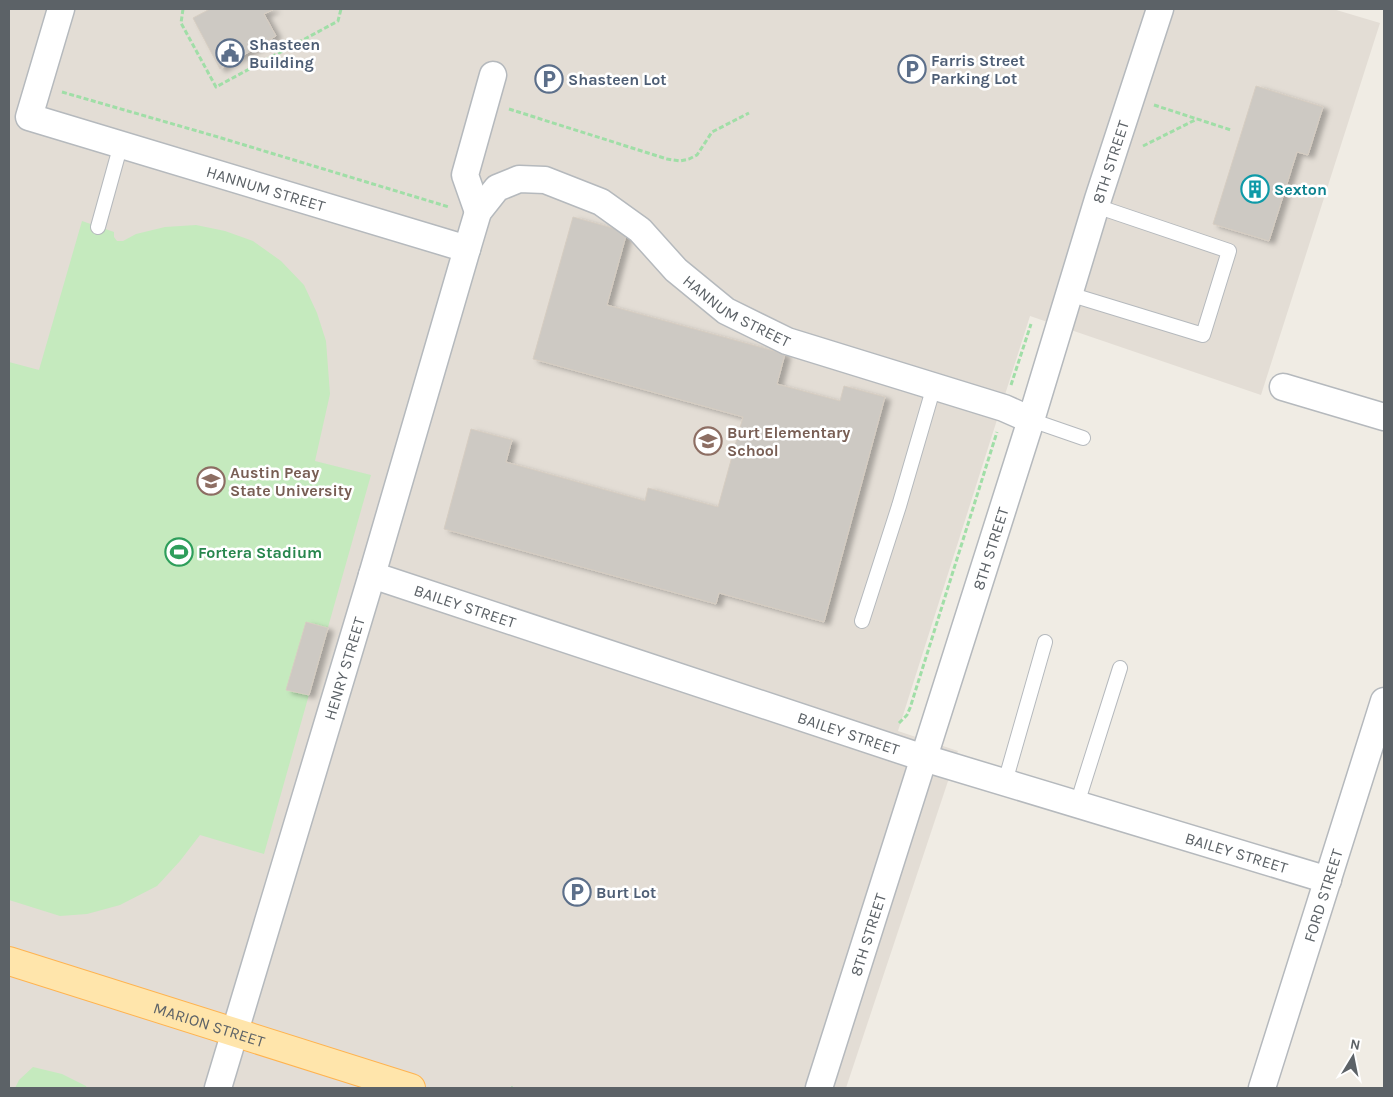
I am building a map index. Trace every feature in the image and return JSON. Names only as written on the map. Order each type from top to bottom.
[{"type":"main road","name":"MARION STREET","points":[[9,961],[410,1088]]},
{"type":"street","name":"HANNUM STREET","points":[[61,9],[29,117],[467,249],[467,210],[497,188],[519,179],[545,180],[601,202],[640,230],[676,270],[726,312],[787,341],[1004,408],[1030,420]]},
{"type":"street","name":"8TH STREET","points":[[819,1088],[1096,206],[1160,9]]},
{"type":"street","points":[[467,210],[465,175],[494,76]]},
{"type":"street","name":"HENRY STREET","points":[[218,1088],[372,575],[467,249]]},
{"type":"street","points":[[1284,387],[1384,417]]},
{"type":"street","name":"BAILEY STREET","points":[[372,575],[924,758],[1328,880]]},
{"type":"street","name":"FORD STREET","points":[[1262,1088],[1384,701]]},
{"type":"lane","points":[[98,227],[121,144]]},
{"type":"lane","points":[[1069,294],[1203,335],[1229,251],[1096,206]]},
{"type":"lane","points":[[862,621],[899,506],[934,386]]},
{"type":"lane","points":[[1030,420],[1083,438]]},
{"type":"lane","points":[[1004,782],[1045,642]]},
{"type":"lane","points":[[1077,804],[1120,668]]},
{"type":"path","points":[[183,9],[181,23],[216,87],[338,21],[341,9]]},
{"type":"path","points":[[59,91],[467,210]]},
{"type":"path","points":[[1154,105],[1232,130]]},
{"type":"path","points":[[509,109],[667,159],[680,161],[697,155],[712,132],[749,113]]},
{"type":"path","points":[[1140,148],[1197,119]]},
{"type":"path","points":[[890,724],[899,723],[907,715],[910,708],[1031,322]]},
{"type":"shaded area","name":"Austin Peay State University","points":[[9,9],[1333,9],[1380,23],[1261,395],[1030,316],[898,731],[958,751],[846,1088],[9,1088]]},
{"type":"green space","name":"Fortera Stadium","points":[[82,221],[114,232],[114,237],[117,241],[123,241],[136,234],[165,227],[196,225],[225,231],[253,241],[281,261],[304,285],[317,313],[326,341],[330,394],[315,461],[371,475],[264,854],[200,835],[157,886],[120,905],[87,914],[60,916],[9,900],[9,362],[39,370]]},
{"type":"green space","points":[[33,1067],[62,1074],[87,1088],[15,1088],[19,1080]]},
{"type":"building","name":"Shasteen Building","points":[[210,9],[274,9],[264,14],[276,36],[220,69],[193,18]]},
{"type":"building","name":"Sexton","points":[[1256,86],[1323,107],[1308,155],[1297,152],[1269,241],[1213,224]]},
{"type":"building","points":[[573,217],[627,232],[607,305],[785,354],[777,384],[840,401],[844,386],[885,397],[824,622],[719,593],[716,604],[444,529],[471,429],[512,440],[506,462],[645,501],[648,488],[718,507],[743,417],[533,359]]},
{"type":"building","points":[[306,622],[328,628],[309,695],[286,690]]},
{"type":"place","name":"Shasteen Building","points":[[230,53]]},
{"type":"place","name":"Farris Street Parking Lot","points":[[912,69]]},
{"type":"place","name":"Shasteen Lot","points":[[549,79]]},
{"type":"place","name":"Sexton","points":[[1255,189]]},
{"type":"place","name":"Burt Elementary School","points":[[708,441]]},
{"type":"place","name":"Austin Peay State University","points":[[211,481]]},
{"type":"place","name":"Fortera Stadium","points":[[179,552]]},
{"type":"place","name":"Burt Lot","points":[[577,892]]}]
